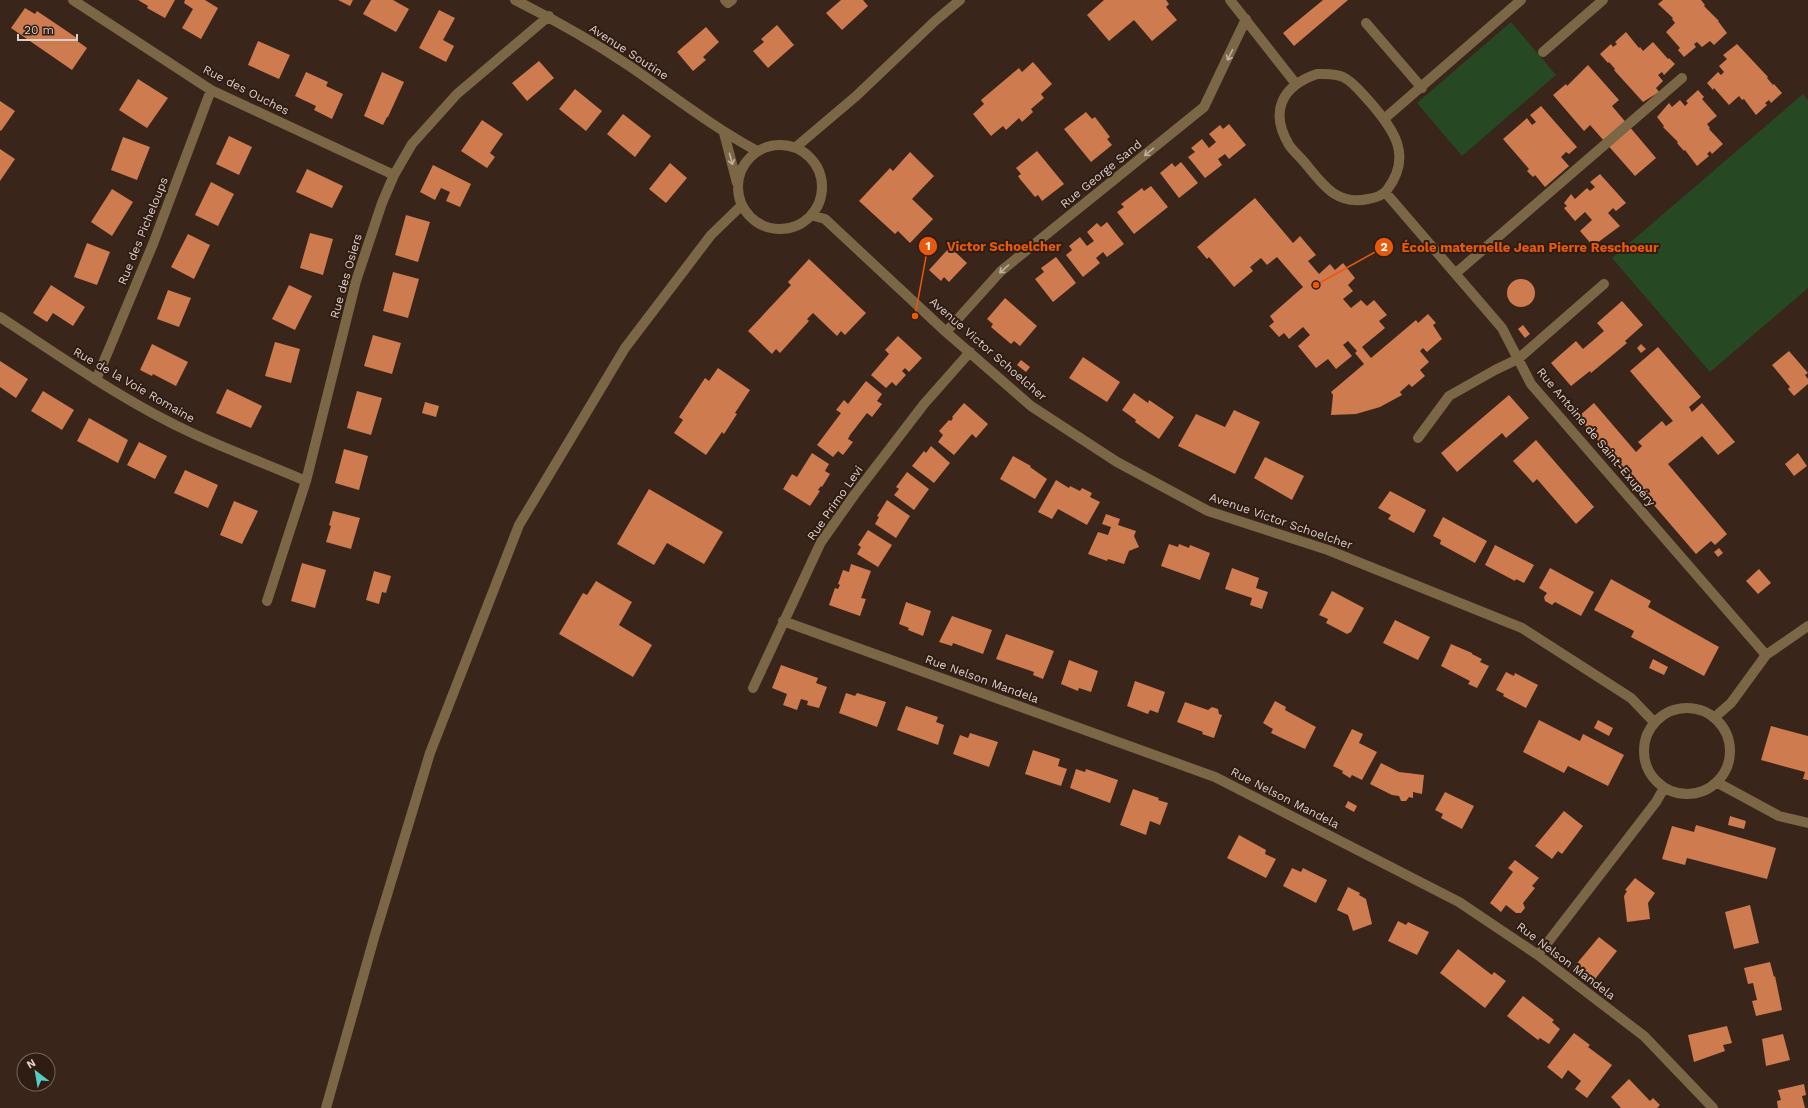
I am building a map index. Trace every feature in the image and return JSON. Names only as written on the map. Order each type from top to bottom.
[{"type":"street","name":"Rue des Ouches","points":[[73,0],[211,90],[394,175]]},
{"type":"street","name":"Avenue Soutine","points":[[515,0],[549,16],[630,67],[724,133],[757,151]]},
{"type":"street","points":[[725,0],[728,3],[732,0]]},
{"type":"street","points":[[796,147],[855,97],[935,21],[960,0]]},
{"type":"street","points":[[1230,0],[1296,84]]},
{"type":"street","points":[[1384,119],[1422,88],[1521,0]]},
{"type":"street","points":[[1543,52],[1603,0]]},
{"type":"street","name":"Rue des Osiers","points":[[267,601],[306,480],[356,281],[382,203],[394,175],[412,144],[457,94],[549,16]]},
{"type":"street","name":"Rue George Sand","points":[[946,332],[1002,271],[1204,107],[1246,19]]},
{"type":"street","points":[[1366,23],[1422,88]]},
{"type":"street","points":[[1317,74],[1329,74],[1344,78],[1357,88],[1384,119],[1397,140],[1399,152],[1395,178],[1385,192],[1375,198],[1361,201],[1347,200],[1335,195],[1327,189],[1290,146],[1283,129],[1280,112],[1282,101],[1287,92],[1296,84],[1317,74]]},
{"type":"street","points":[[1456,274],[1682,78]]},
{"type":"street","name":"Rue des Picheloups","points":[[96,380],[153,244],[211,90]]},
{"type":"street","points":[[724,133],[742,205],[750,216],[761,224],[774,228],[788,229],[800,224],[811,215],[819,204],[822,191],[822,177],[808,154],[796,147],[783,144],[769,146],[757,151],[744,166],[740,175],[738,186]]},
{"type":"street","name":"Rue Antoine de Saint-Exupéry","points":[[1385,192],[1502,328],[1531,384],[1766,655]]},
{"type":"street","points":[[326,1108],[374,938],[430,753],[519,525],[625,348],[711,235],[742,205]]},
{"type":"street","name":"Avenue Victor Schoelcher","points":[[811,215],[825,218],[946,332],[1031,406],[1117,462],[1208,511],[1328,550],[1522,628],[1631,698],[1654,722]]},
{"type":"street","points":[[1418,438],[1449,396],[1518,359],[1604,284]]},
{"type":"street","name":"Rue de la Voie Romaine","points":[[0,317],[96,380],[155,414],[194,434],[306,480]]},
{"type":"street","name":"Rue Primo Levi","points":[[753,688],[821,542],[855,494],[924,404],[970,352]]},
{"type":"street","name":"Rue Nelson Mandela","points":[[783,621],[1215,777],[1459,902],[1538,955],[1644,1036],[1713,1108]]},
{"type":"street","points":[[1715,718],[1731,703],[1766,655],[1808,626]]},
{"type":"street","points":[[1684,708],[1703,711],[1715,718],[1724,729],[1730,742],[1730,757],[1726,771],[1718,782],[1706,791],[1692,795],[1677,794],[1664,788],[1652,778],[1646,765],[1643,750],[1646,735],[1654,722],[1664,714],[1684,708]]},
{"type":"street","points":[[1718,782],[1779,816],[1808,823]]},
{"type":"street","points":[[1538,955],[1656,802],[1664,788]]},
{"type":"green space","points":[[1511,22],[1556,75],[1462,156],[1417,103]]},
{"type":"green space","points":[[1803,94],[1808,100],[1808,288],[1710,372],[1612,258]]},
{"type":"building","points":[[138,0],[175,0],[165,18],[147,8],[148,6]]},
{"type":"building","points":[[185,0],[205,0],[218,8],[201,39],[182,28],[193,9],[184,3]]},
{"type":"building","points":[[338,0],[353,0],[350,6]]},
{"type":"building","points":[[371,0],[393,0],[409,9],[396,32],[363,14]]},
{"type":"building","points":[[841,0],[863,0],[868,6],[842,30],[826,13]]},
{"type":"building","points":[[1104,0],[1166,0],[1169,4],[1166,7],[1177,20],[1152,41],[1134,20],[1109,41],[1087,15]]},
{"type":"building","points":[[1323,0],[1348,0],[1294,46],[1283,33]]},
{"type":"building","points":[[1663,0],[1701,0],[1705,5],[1704,6],[1719,21],[1727,33],[1714,45],[1710,41],[1702,47],[1697,42],[1694,44],[1696,47],[1684,57],[1678,50],[1680,48],[1666,32],[1675,23],[1672,19],[1673,18],[1658,4]]},
{"type":"building","points":[[25,8],[35,14],[37,11],[77,38],[76,40],[87,48],[72,70],[11,28]]},
{"type":"building","points":[[439,10],[455,18],[443,40],[454,46],[446,62],[419,48]]},
{"type":"building","points":[[777,25],[794,45],[768,68],[753,51],[764,42],[761,39]]},
{"type":"building","points":[[706,27],[719,42],[703,57],[706,60],[693,71],[677,52]]},
{"type":"building","points":[[1626,32],[1643,51],[1653,42],[1668,59],[1669,58],[1675,64],[1664,75],[1662,72],[1658,75],[1663,81],[1656,88],[1659,92],[1643,102],[1614,70],[1615,69],[1609,62],[1608,63],[1600,54],[1611,44],[1613,47],[1617,44],[1615,42]]},
{"type":"building","points":[[258,41],[290,55],[279,79],[248,65]]},
{"type":"building","points":[[1737,44],[1768,77],[1767,78],[1773,85],[1774,84],[1782,93],[1771,103],[1769,100],[1765,103],[1767,105],[1756,115],[1744,99],[1742,100],[1739,96],[1729,105],[1714,88],[1713,90],[1707,83],[1718,72],[1721,75],[1724,72],[1719,66],[1727,59],[1723,55]]},
{"type":"building","points":[[539,61],[554,78],[527,101],[512,83]]},
{"type":"building","points":[[1033,62],[1052,84],[1041,94],[1044,98],[1031,109],[1033,112],[1022,122],[1019,118],[1006,130],[1003,126],[991,136],[973,114],[984,104],[981,100],[1019,68],[1022,72]]},
{"type":"building","points":[[1588,65],[1619,100],[1612,106],[1656,158],[1635,176],[1590,125],[1584,131],[1553,95],[1566,84],[1567,86]]},
{"type":"building","points":[[306,72],[328,82],[326,86],[343,94],[332,119],[314,110],[316,106],[295,96]]},
{"type":"building","points":[[382,72],[404,82],[383,125],[364,116]]},
{"type":"building","points":[[138,79],[168,98],[147,128],[119,110]]},
{"type":"building","points":[[575,89],[602,111],[586,131],[559,109]]},
{"type":"building","points":[[1698,90],[1704,97],[1702,99],[1717,116],[1707,124],[1710,128],[1709,129],[1723,144],[1712,154],[1710,151],[1707,154],[1709,156],[1697,166],[1685,150],[1684,151],[1677,143],[1678,142],[1663,127],[1664,126],[1657,117],[1669,103],[1672,107],[1680,100],[1685,106],[1688,103],[1686,101]]},
{"type":"building","points":[[0,101],[15,111],[1,131],[0,130]]},
{"type":"building","points":[[1541,106],[1577,147],[1569,154],[1566,152],[1561,157],[1569,166],[1545,187],[1535,175],[1533,177],[1527,171],[1529,169],[1503,139],[1527,118],[1532,125],[1536,122],[1530,115]]},
{"type":"building","points":[[1086,112],[1092,119],[1095,117],[1110,137],[1107,139],[1112,145],[1091,162],[1064,129]]},
{"type":"building","points":[[623,114],[651,136],[635,157],[607,134]]},
{"type":"building","points":[[482,120],[503,134],[490,153],[495,157],[487,168],[461,151]]},
{"type":"building","points":[[1229,124],[1246,145],[1229,159],[1225,154],[1218,159],[1222,165],[1205,178],[1188,157],[1195,152],[1191,148],[1202,139],[1209,148],[1216,142],[1209,134],[1220,125],[1223,129]]},
{"type":"building","points":[[229,136],[252,147],[239,175],[216,164]]},
{"type":"building","points":[[123,137],[150,147],[137,180],[111,170]]},
{"type":"building","points":[[0,149],[15,159],[0,181]]},
{"type":"building","points":[[1037,151],[1064,184],[1042,201],[1038,195],[1035,197],[1020,179],[1018,176],[1021,174],[1016,168]]},
{"type":"building","points":[[910,152],[934,176],[912,199],[933,219],[910,243],[898,231],[895,234],[859,201],[890,168],[893,171]]},
{"type":"building","points":[[1181,162],[1198,183],[1179,198],[1160,173],[1172,163],[1175,167]]},
{"type":"building","points":[[670,163],[687,178],[666,203],[649,189]]},
{"type":"building","points":[[433,165],[471,184],[460,207],[446,201],[450,192],[441,188],[435,200],[420,192]]},
{"type":"building","points":[[307,169],[343,186],[332,208],[296,192]]},
{"type":"building","points":[[1600,174],[1626,203],[1616,211],[1613,208],[1608,213],[1620,226],[1593,246],[1580,231],[1592,220],[1585,212],[1575,221],[1564,208],[1567,206],[1564,203],[1571,194],[1575,199],[1587,188],[1590,191],[1595,187],[1590,182]]},
{"type":"building","points":[[211,182],[234,194],[218,226],[195,215]]},
{"type":"building","points":[[1151,186],[1168,207],[1134,234],[1117,212],[1124,207],[1121,204],[1142,188],[1144,191]]},
{"type":"building","points":[[112,189],[133,202],[112,236],[91,222]]},
{"type":"building","points":[[1255,198],[1293,243],[1300,236],[1316,255],[1308,261],[1319,274],[1330,264],[1335,270],[1343,263],[1355,278],[1348,285],[1353,291],[1343,299],[1351,308],[1361,300],[1367,306],[1374,300],[1387,315],[1379,321],[1385,328],[1362,347],[1371,358],[1416,320],[1418,323],[1428,314],[1436,323],[1433,325],[1442,339],[1427,352],[1423,348],[1420,351],[1429,362],[1420,370],[1425,376],[1412,387],[1409,384],[1400,392],[1402,395],[1380,407],[1356,414],[1331,415],[1333,395],[1331,392],[1364,364],[1355,353],[1357,351],[1348,341],[1343,345],[1352,356],[1336,369],[1328,359],[1316,368],[1298,346],[1310,335],[1303,327],[1289,339],[1284,333],[1279,337],[1269,326],[1274,322],[1270,316],[1303,287],[1277,257],[1267,265],[1261,258],[1250,267],[1253,271],[1234,287],[1209,257],[1207,259],[1197,247]]},
{"type":"building","points":[[406,215],[430,222],[418,262],[395,255]]},
{"type":"building","points":[[1107,222],[1124,244],[1107,257],[1103,252],[1096,258],[1100,263],[1083,277],[1066,255],[1072,250],[1069,246],[1080,237],[1087,246],[1094,241],[1087,232],[1097,223],[1101,227]]},
{"type":"building","points":[[310,233],[333,239],[323,275],[300,268]]},
{"type":"building","points":[[188,234],[210,245],[194,279],[171,267]]},
{"type":"building","points":[[87,243],[110,252],[97,285],[74,277]]},
{"type":"building","points":[[950,247],[967,263],[949,282],[944,277],[941,281],[929,270]]},
{"type":"building","points":[[1056,257],[1076,283],[1053,302],[1035,279],[1044,272],[1041,268]]},
{"type":"building","points":[[809,259],[866,313],[845,335],[841,331],[837,336],[813,313],[807,319],[809,321],[780,353],[776,349],[772,354],[748,331],[791,285],[788,282]]},
{"type":"building","points":[[393,272],[419,279],[408,318],[383,311]]},
{"type":"building","points":[[1521,279],[1531,283],[1535,293],[1531,303],[1521,307],[1511,303],[1507,293],[1511,283]]},
{"type":"building","points":[[51,285],[85,307],[73,326],[53,313],[47,322],[33,313]]},
{"type":"building","points":[[289,285],[312,296],[295,330],[272,319]]},
{"type":"building","points":[[168,290],[191,298],[179,327],[157,319]]},
{"type":"building","points":[[1005,298],[1037,326],[1020,346],[1014,341],[1011,344],[991,327],[993,324],[987,319]]},
{"type":"building","points":[[1622,301],[1643,325],[1625,341],[1627,343],[1591,373],[1590,371],[1571,386],[1551,363],[1576,341],[1583,349],[1604,331],[1597,323]]},
{"type":"building","points":[[1523,325],[1530,334],[1525,338],[1518,329]]},
{"type":"building","points":[[373,335],[401,343],[392,374],[364,366]]},
{"type":"building","points":[[898,336],[922,358],[909,372],[905,368],[902,371],[906,375],[896,386],[892,382],[886,388],[871,375],[889,354],[885,350]]},
{"type":"building","points":[[275,342],[300,349],[291,383],[265,376]]},
{"type":"building","points":[[152,344],[188,362],[176,386],[153,374],[152,376],[140,370]]},
{"type":"building","points":[[1641,344],[1646,349],[1641,353],[1637,348]]},
{"type":"building","points":[[1658,347],[1701,397],[1689,407],[1692,412],[1702,403],[1735,442],[1718,455],[1702,436],[1668,464],[1727,534],[1715,545],[1711,541],[1696,554],[1578,417],[1594,403],[1636,452],[1642,446],[1638,442],[1662,421],[1666,426],[1673,421],[1630,371]]},
{"type":"building","points":[[1789,351],[1808,373],[1805,375],[1808,379],[1808,384],[1794,396],[1788,389],[1790,387],[1772,365]]},
{"type":"building","points":[[1083,357],[1120,382],[1107,402],[1069,378]]},
{"type":"building","points":[[1021,360],[1030,367],[1026,372],[1017,365]]},
{"type":"building","points":[[0,361],[28,379],[16,398],[0,387]]},
{"type":"building","points":[[718,368],[750,390],[735,413],[737,414],[724,434],[722,432],[706,455],[674,433],[683,420],[679,417],[705,378],[709,381]]},
{"type":"building","points":[[866,381],[882,394],[877,401],[882,404],[872,417],[867,413],[850,435],[848,439],[853,442],[843,455],[838,451],[833,457],[817,445],[841,413],[836,410],[844,400],[848,404]]},
{"type":"building","points":[[227,389],[262,406],[251,428],[216,413]]},
{"type":"building","points":[[43,391],[74,410],[62,430],[31,411]]},
{"type":"building","points":[[357,391],[382,398],[371,435],[347,428]]},
{"type":"building","points":[[1134,393],[1148,403],[1149,400],[1174,417],[1159,439],[1135,422],[1136,420],[1122,410]]},
{"type":"building","points":[[1509,395],[1529,418],[1506,438],[1502,433],[1457,472],[1441,453]]},
{"type":"building","points":[[425,402],[439,406],[436,417],[422,413]]},
{"type":"building","points":[[964,403],[988,424],[976,438],[972,434],[954,455],[938,442],[943,435],[939,431],[949,420],[951,421],[953,418],[952,417]]},
{"type":"building","points":[[1234,410],[1260,422],[1235,474],[1178,446],[1196,414],[1225,427]]},
{"type":"building","points":[[89,418],[128,440],[118,463],[77,441]]},
{"type":"building","points":[[1536,440],[1594,507],[1576,524],[1537,479],[1533,483],[1513,461]]},
{"type":"building","points":[[139,442],[167,456],[155,479],[127,465]]},
{"type":"building","points":[[931,446],[950,463],[934,483],[912,466],[924,451],[926,453]]},
{"type":"building","points":[[344,449],[368,456],[359,490],[335,483]]},
{"type":"building","points":[[812,453],[829,464],[825,471],[830,474],[822,487],[821,486],[818,490],[820,491],[810,506],[783,489],[792,474],[797,477]]},
{"type":"building","points":[[1798,453],[1807,466],[1794,476],[1785,464]]},
{"type":"building","points":[[1013,456],[1031,466],[1030,467],[1047,479],[1035,499],[1000,479]]},
{"type":"building","points":[[1265,457],[1304,476],[1292,500],[1254,478]]},
{"type":"building","points":[[185,470],[218,485],[208,508],[174,493]]},
{"type":"building","points":[[907,472],[929,489],[914,510],[894,495],[899,489],[896,487]]},
{"type":"building","points":[[1056,480],[1069,488],[1070,486],[1080,491],[1082,488],[1092,493],[1090,497],[1100,502],[1087,525],[1058,509],[1052,519],[1038,512]]},
{"type":"building","points":[[649,489],[723,532],[704,564],[667,543],[654,565],[617,544]]},
{"type":"building","points":[[1390,491],[1426,510],[1414,533],[1388,519],[1391,515],[1378,508]]},
{"type":"building","points":[[887,500],[910,516],[896,538],[875,524],[879,517],[877,516]]},
{"type":"building","points":[[234,501],[258,511],[242,544],[220,535]]},
{"type":"building","points":[[333,511],[360,518],[351,549],[326,542],[331,526],[329,525]]},
{"type":"building","points":[[1106,514],[1120,519],[1118,525],[1136,531],[1134,536],[1139,547],[1129,551],[1124,564],[1108,559],[1107,561],[1088,554],[1098,532],[1108,535],[1111,527],[1102,524]]},
{"type":"building","points":[[1443,517],[1487,541],[1475,563],[1440,544],[1441,540],[1433,536]]},
{"type":"building","points":[[868,530],[892,545],[878,567],[857,554],[861,547],[858,545]]},
{"type":"building","points":[[1169,544],[1178,547],[1179,544],[1189,548],[1190,545],[1210,553],[1200,580],[1161,566]]},
{"type":"building","points":[[1495,545],[1534,565],[1524,583],[1516,579],[1515,581],[1485,565]]},
{"type":"building","points":[[1719,548],[1723,553],[1718,557],[1714,552]]},
{"type":"building","points":[[302,563],[326,570],[315,608],[291,601]]},
{"type":"building","points":[[851,564],[871,571],[861,598],[866,599],[860,616],[829,605],[835,588],[838,589],[840,585],[838,584],[843,570],[849,572]]},
{"type":"building","points":[[1232,568],[1259,578],[1256,588],[1268,592],[1262,609],[1250,605],[1252,598],[1225,589]]},
{"type":"building","points":[[1550,568],[1594,592],[1581,616],[1555,602],[1552,605],[1545,601],[1544,597],[1547,593],[1539,588]]},
{"type":"building","points":[[1759,569],[1771,583],[1758,594],[1746,581]]},
{"type":"building","points":[[374,571],[391,576],[386,593],[382,592],[379,604],[366,600]]},
{"type":"building","points":[[1611,579],[1651,601],[1648,607],[1719,647],[1704,676],[1631,637],[1634,631],[1594,610]]},
{"type":"building","points":[[596,581],[632,602],[619,625],[652,645],[633,677],[559,634],[583,593],[587,595]]},
{"type":"building","points":[[1332,591],[1364,608],[1351,632],[1347,634],[1326,623],[1328,619],[1319,615]]},
{"type":"building","points":[[906,602],[931,611],[923,636],[908,630],[909,628],[899,624]]},
{"type":"building","points":[[952,616],[992,630],[983,654],[953,643],[952,646],[939,642]]},
{"type":"building","points":[[1395,620],[1430,637],[1418,660],[1383,643]]},
{"type":"building","points":[[1006,634],[1054,651],[1043,679],[1033,675],[1034,672],[996,659]]},
{"type":"building","points":[[1451,644],[1472,653],[1482,659],[1480,662],[1489,666],[1477,688],[1468,684],[1470,681],[1441,666]]},
{"type":"building","points":[[1653,659],[1668,667],[1664,675],[1649,668]]},
{"type":"building","points":[[1069,660],[1098,671],[1091,692],[1079,688],[1078,691],[1061,684]]},
{"type":"building","points":[[781,665],[818,678],[816,683],[827,687],[819,708],[807,705],[808,701],[801,699],[797,710],[783,705],[787,694],[772,688]]},
{"type":"building","points":[[1506,672],[1514,676],[1515,673],[1538,685],[1526,708],[1503,696],[1504,694],[1496,690]]},
{"type":"building","points":[[1135,681],[1165,692],[1158,713],[1150,710],[1148,714],[1127,706]]},
{"type":"building","points":[[846,693],[855,696],[857,693],[886,702],[877,727],[839,713]]},
{"type":"building","points":[[1275,701],[1286,707],[1285,710],[1316,727],[1305,749],[1271,733],[1273,729],[1263,723]]},
{"type":"building","points":[[1185,702],[1208,710],[1212,707],[1218,709],[1219,714],[1222,715],[1214,738],[1177,722]]},
{"type":"building","points":[[906,706],[938,717],[936,722],[944,725],[938,745],[897,730]]},
{"type":"building","points":[[1539,720],[1580,741],[1583,734],[1624,755],[1608,786],[1568,766],[1564,773],[1523,752]]},
{"type":"building","points":[[1598,720],[1613,728],[1609,736],[1594,728]]},
{"type":"building","points":[[1771,726],[1808,736],[1808,780],[1803,779],[1805,772],[1761,760]]},
{"type":"building","points":[[1352,729],[1363,734],[1359,743],[1377,752],[1362,780],[1352,775],[1350,778],[1342,773],[1343,771],[1333,766]]},
{"type":"building","points":[[970,733],[998,742],[989,767],[953,754],[960,735],[968,738]]},
{"type":"building","points":[[1033,750],[1060,759],[1058,766],[1067,769],[1061,786],[1025,774]]},
{"type":"building","points":[[1381,763],[1399,772],[1424,775],[1422,794],[1413,792],[1413,798],[1409,797],[1406,801],[1401,801],[1399,796],[1392,795],[1370,784]]},
{"type":"building","points":[[1076,769],[1085,772],[1086,769],[1118,780],[1110,803],[1070,788]]},
{"type":"building","points":[[1133,789],[1159,798],[1158,800],[1168,803],[1160,825],[1150,821],[1146,835],[1120,825]]},
{"type":"building","points":[[1445,792],[1474,806],[1462,829],[1441,818],[1443,814],[1435,810]]},
{"type":"building","points":[[1348,801],[1357,806],[1354,812],[1345,807]]},
{"type":"building","points":[[1564,811],[1583,826],[1562,854],[1558,851],[1552,859],[1535,846]]},
{"type":"building","points":[[1730,816],[1746,821],[1744,829],[1728,825]]},
{"type":"building","points":[[1696,825],[1776,848],[1767,879],[1687,858],[1685,865],[1662,859],[1672,826],[1694,832]]},
{"type":"building","points":[[1239,835],[1266,850],[1265,854],[1276,859],[1266,878],[1227,858]]},
{"type":"building","points":[[1515,860],[1539,878],[1532,886],[1535,888],[1523,903],[1525,908],[1521,913],[1516,913],[1506,905],[1501,912],[1490,903],[1513,872],[1508,868]]},
{"type":"building","points":[[1292,868],[1301,872],[1303,868],[1327,880],[1316,903],[1283,886]]},
{"type":"building","points":[[1635,878],[1655,893],[1648,903],[1650,919],[1627,922],[1624,896],[1627,891],[1625,890]]},
{"type":"building","points":[[1348,887],[1360,893],[1359,895],[1366,899],[1372,924],[1353,931],[1348,915],[1337,910]]},
{"type":"building","points":[[1750,905],[1759,943],[1734,949],[1725,912]]},
{"type":"building","points":[[1398,921],[1406,925],[1408,922],[1429,932],[1417,955],[1388,941]]},
{"type":"building","points":[[1599,937],[1617,951],[1592,983],[1573,968]]},
{"type":"building","points":[[1458,949],[1492,975],[1494,972],[1506,981],[1485,1008],[1440,973]]},
{"type":"building","points":[[1770,962],[1774,977],[1775,976],[1782,1010],[1756,1016],[1752,1001],[1757,1000],[1753,983],[1748,984],[1744,968]]},
{"type":"building","points":[[1523,996],[1554,1020],[1552,1022],[1560,1029],[1549,1044],[1540,1038],[1538,1040],[1507,1016]]},
{"type":"building","points":[[1727,1026],[1732,1043],[1723,1045],[1725,1051],[1694,1062],[1688,1035]]},
{"type":"building","points":[[1574,1033],[1590,1045],[1588,1047],[1612,1065],[1587,1098],[1575,1089],[1581,1081],[1568,1070],[1562,1079],[1547,1067]]},
{"type":"building","points":[[1783,1034],[1790,1060],[1766,1066],[1762,1039]]},
{"type":"building","points":[[1629,1079],[1650,1101],[1653,1098],[1660,1105],[1657,1108],[1621,1108],[1611,1097]]},
{"type":"building","points":[[1804,1084],[1806,1095],[1802,1096],[1805,1108],[1778,1108],[1777,1101],[1781,1100],[1778,1090]]},
{"type":"place","name":"École maternelle Jean Pierre Reschoeur","points":[[1316,285]]},
{"type":"place","name":"Victor Schoelcher","points":[[915,316]]}]
